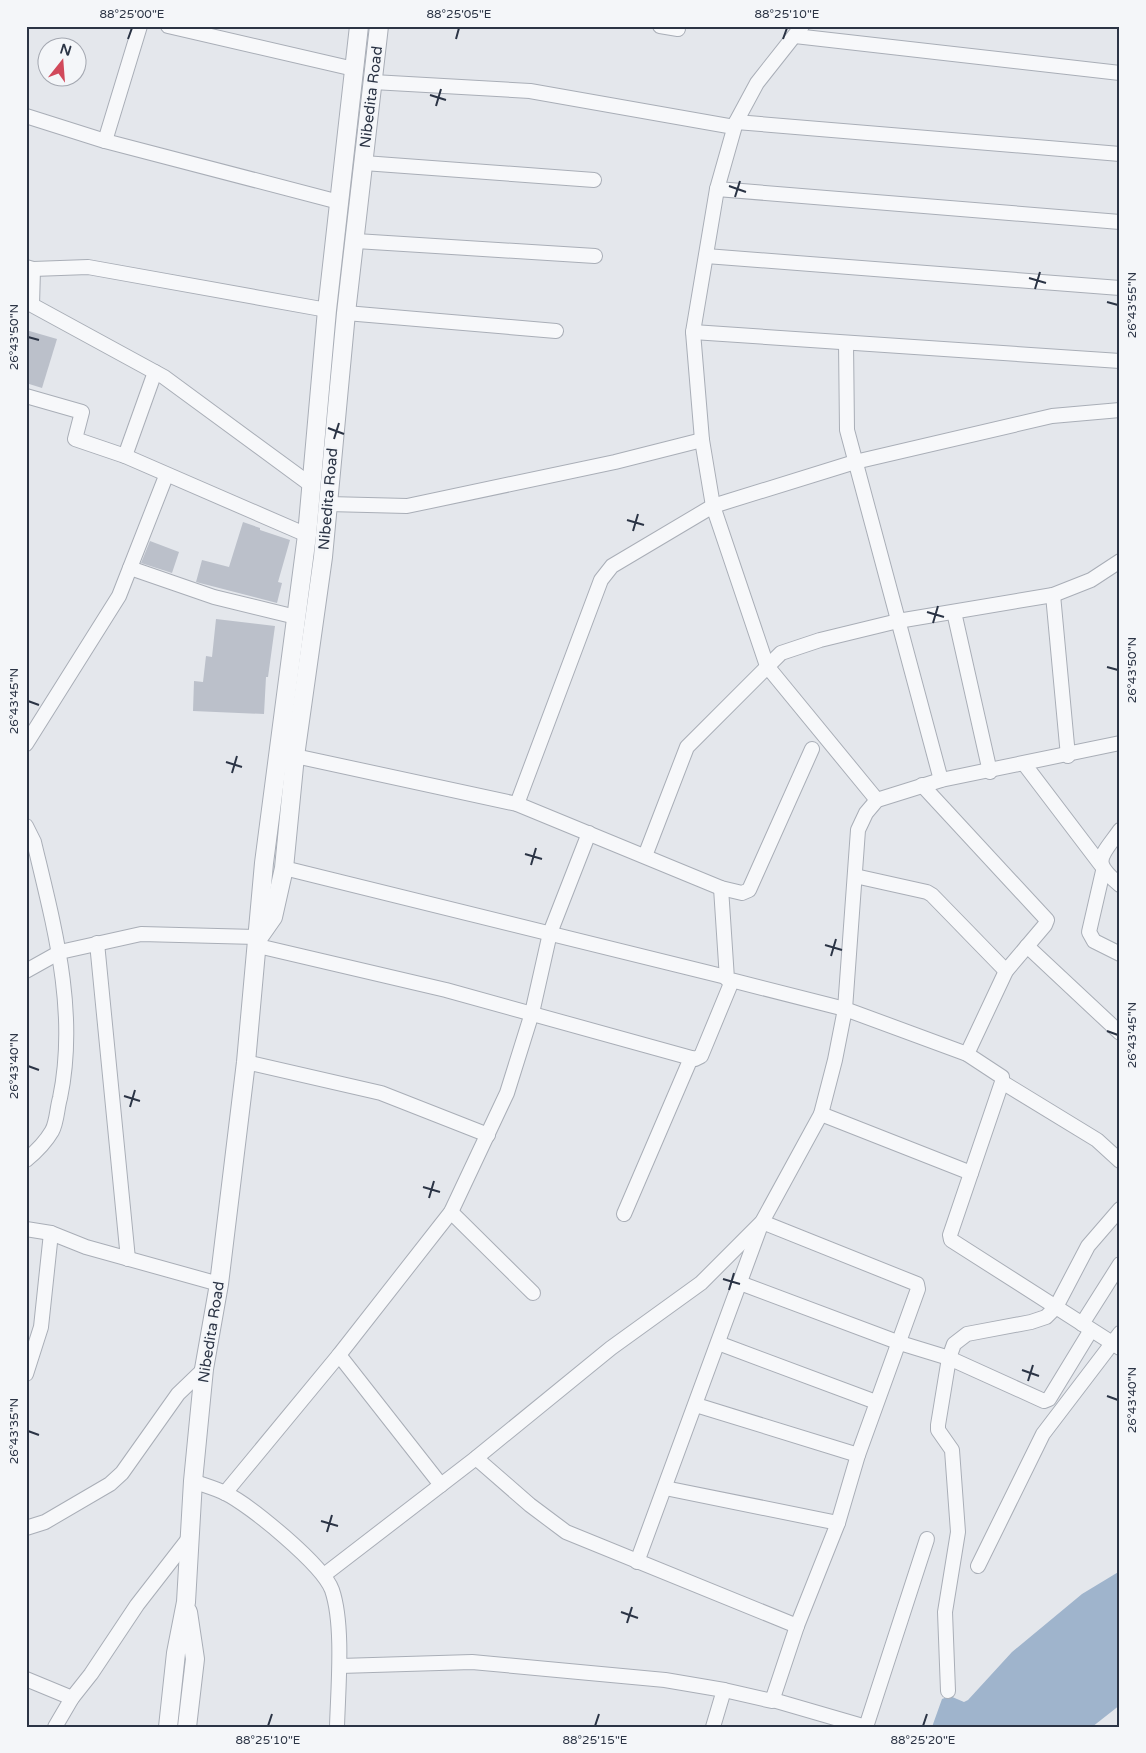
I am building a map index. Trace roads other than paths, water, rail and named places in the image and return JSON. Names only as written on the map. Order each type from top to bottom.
[{"type":"street","points":[[106,141],[140,26]]},
{"type":"street","points":[[168,26],[354,68]]},
{"type":"street","name":"Nibedita Road","points":[[168,1727],[176,1653],[186,1602],[193,1481],[204,1369],[219,1284],[246,1062],[259,941],[264,862],[306,535],[327,310],[359,26]]},
{"type":"street","name":"Nibedita Road","points":[[259,941],[273,917],[284,868],[295,756],[323,557],[346,313],[380,26]]},
{"type":"street","points":[[660,26],[678,29]]},
{"type":"street","points":[[876,800],[767,666],[713,506],[702,440],[694,332],[717,188],[735,124],[757,83],[798,31],[1120,73]]},
{"type":"street","points":[[373,82],[530,91],[735,124],[1120,154]]},
{"type":"street","points":[[26,116],[106,141],[339,202]]},
{"type":"street","points":[[364,163],[594,180]]},
{"type":"street","points":[[717,188],[1120,222]]},
{"type":"street","points":[[356,241],[595,256]]},
{"type":"street","points":[[706,256],[1120,288]]},
{"type":"street","points":[[311,485],[155,372],[32,305],[30,268],[88,267],[346,313],[556,331]]},
{"type":"street","points":[[694,332],[1120,361]]},
{"type":"street","points":[[846,343],[846,416],[855,462],[941,780]]},
{"type":"street","points":[[125,456],[155,372]]},
{"type":"street","points":[[26,396],[82,412],[75,439],[125,456],[166,476],[306,535]]},
{"type":"street","points":[[517,804],[605,572],[713,506],[855,462],[1052,416],[1120,410]]},
{"type":"street","points":[[328,504],[407,506],[615,462],[702,440]]},
{"type":"street","points":[[26,744],[115,603],[166,476]]},
{"type":"street","points":[[645,856],[687,748],[781,653],[820,640],[898,621],[1053,595],[1091,580],[1120,561]]},
{"type":"street","points":[[130,568],[214,597],[296,617]]},
{"type":"street","points":[[1053,595],[1068,756]]},
{"type":"street","points":[[954,612],[990,772]]},
{"type":"street","points":[[637,1562],[762,1222],[821,1114],[845,1009],[858,830],[866,813],[876,800],[922,785],[1026,765],[1120,744]]},
{"type":"street","points":[[295,756],[517,804],[721,888],[742,893],[749,890],[812,749]]},
{"type":"street","points":[[1026,765],[1102,868],[1120,885]]},
{"type":"street","points":[[922,785],[1045,918],[1045,925],[1006,971],[967,1054]]},
{"type":"street","points":[[26,826],[34,842],[60,952],[66,1000],[65,1072],[53,1129],[41,1147],[26,1160]]},
{"type":"street","points":[[1120,830],[1105,850],[1089,932],[1094,941],[1120,954]]},
{"type":"street","points":[[225,1493],[339,1355],[451,1212],[488,1136],[506,1093],[532,1012],[550,933],[589,833]]},
{"type":"street","points":[[284,868],[550,933],[845,1009],[967,1054],[999,1074],[1002,1082],[1097,1140],[1120,1161]]},
{"type":"street","points":[[856,876],[927,892],[932,895],[1006,971]]},
{"type":"street","points":[[26,971],[60,952],[141,934],[259,941],[532,1012],[698,1059],[701,1056],[729,979],[721,888]]},
{"type":"street","points":[[97,943],[128,1259]]},
{"type":"street","points":[[1027,946],[1120,1033]]},
{"type":"street","points":[[624,1214],[691,1058]]},
{"type":"street","points":[[246,1062],[381,1093],[488,1136]]},
{"type":"street","points":[[978,1566],[1043,1434],[1117,1341],[1087,1327],[951,1240],[950,1235],[1002,1082]]},
{"type":"street","points":[[821,1114],[971,1173]]},
{"type":"street","points":[[948,1691],[945,1612],[958,1532],[952,1450],[938,1430],[938,1425],[954,1344],[967,1334],[1041,1320],[1056,1307],[1088,1246],[1120,1209]]},
{"type":"street","points":[[451,1212],[533,1293]]},
{"type":"street","points":[[762,1222],[917,1284],[918,1289],[858,1454],[838,1523],[797,1626],[773,1700]]},
{"type":"street","points":[[324,1575],[476,1458],[611,1348],[701,1283],[762,1222]]},
{"type":"street","points":[[26,1229],[51,1233],[128,1259],[219,1284]]},
{"type":"street","points":[[26,1374],[41,1326],[51,1233]]},
{"type":"street","points":[[740,1283],[900,1342],[950,1358],[1047,1401],[1120,1264]]},
{"type":"street","points":[[718,1342],[876,1402]]},
{"type":"street","points":[[339,1355],[441,1485]]},
{"type":"street","points":[[26,1528],[45,1522],[110,1484],[122,1473],[178,1394],[204,1369]]},
{"type":"street","points":[[696,1405],[858,1454]]},
{"type":"street","points":[[476,1458],[560,1529],[797,1626]]},
{"type":"street","points":[[193,1481],[225,1493],[273,1527],[324,1575],[335,1602],[340,1666],[337,1727]]},
{"type":"street","points":[[664,1488],[838,1523]]},
{"type":"street","points":[[56,1727],[72,1698],[91,1674],[137,1605],[189,1538]]},
{"type":"street","points":[[340,1666],[472,1662],[665,1680],[724,1690],[767,1701],[773,1700],[866,1727],[927,1539]]},
{"type":"street","points":[[186,1602],[195,1659],[187,1727]]},
{"type":"street","points":[[26,1679],[72,1698]]},
{"type":"street","points":[[713,1727],[724,1690]]},
{"type":"water","points":[[1120,1571],[1120,1705],[1092,1727],[932,1727],[942,1699],[950,1696],[964,1702],[968,1700],[1012,1652],[1082,1594]]}]
